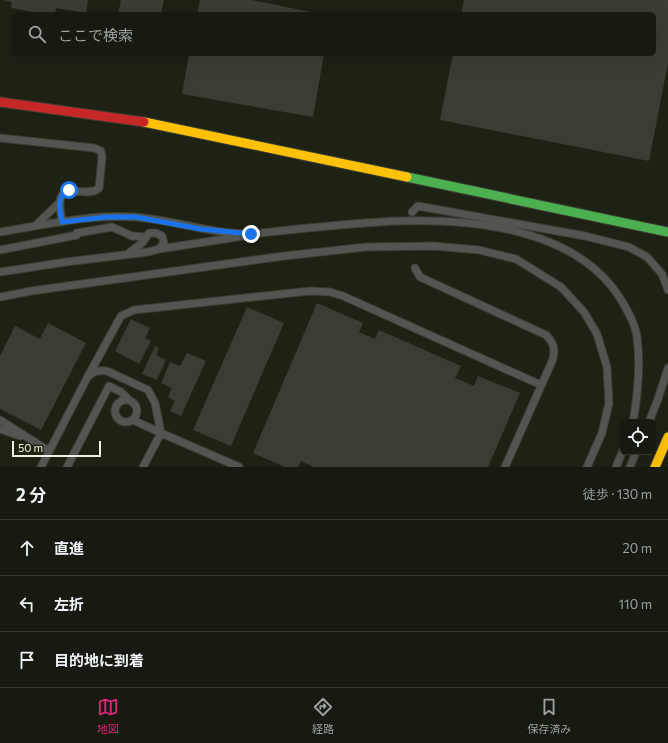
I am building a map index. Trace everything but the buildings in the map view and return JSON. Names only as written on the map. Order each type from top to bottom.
[{"type":"street","points":[[0,102],[157,124],[668,232]]},
{"type":"street","points":[[655,467],[668,437]]},
{"type":"lane","points":[[0,138],[94,148],[101,151],[102,157],[99,188],[96,191],[91,192],[69,190],[64,193],[61,196],[60,202],[62,222]]},
{"type":"lane","points":[[35,226],[60,202]]},
{"type":"lane","points":[[412,212],[418,206],[585,236],[630,247],[647,257],[662,274],[668,290]]},
{"type":"lane","points":[[0,232],[62,222],[107,217],[136,217],[224,232],[251,234],[401,221],[450,221],[495,226],[524,234],[552,243],[578,257],[594,268],[611,285],[629,313],[637,335],[640,368],[638,395],[634,419]]},
{"type":"lane","points":[[0,250],[77,235],[76,233],[112,227],[132,236],[146,237]]},
{"type":"lane","points":[[0,272],[148,252],[159,249],[287,230]]},
{"type":"lane","points":[[129,254],[143,242],[149,233],[156,233],[162,236],[164,243],[159,249]]},
{"type":"lane","points":[[0,297],[32,291],[284,256],[366,247],[434,246],[478,250],[516,259],[561,287],[584,312],[597,334],[607,367],[609,403],[602,434],[587,467]]},
{"type":"lane","points":[[415,268],[420,278],[546,335],[553,343],[553,359],[505,467]]},
{"type":"lane","points":[[41,467],[87,378],[122,316],[134,310],[310,291],[330,292],[343,296],[541,385]]},
{"type":"lane","points":[[650,419],[668,368]]},
{"type":"lane","points":[[87,378],[92,372],[100,370],[107,371],[148,390],[155,402],[161,433],[143,467]]},
{"type":"lane","points":[[67,467],[109,386],[121,392],[137,407],[137,415],[133,420],[129,422],[122,421],[115,413],[116,405],[122,400],[129,400]]},
{"type":"lane","points":[[0,420],[49,451]]},
{"type":"lane","points":[[133,420],[239,467]]},
{"type":"lane","points":[[0,429],[34,442]]},
{"type":"lane","points":[[616,467],[621,455]]},
{"type":"lane","points":[[630,467],[635,455]]},
{"type":"traffic: fast","points":[[407,177],[668,232]]},
{"type":"traffic: slow","points":[[144,122],[407,177]]},
{"type":"traffic: slow","points":[[655,467],[668,437]]},
{"type":"traffic: jam","points":[[0,102],[144,122]]},
{"type":"route","points":[[69,190],[61,196],[60,202],[62,222],[77,219],[136,217],[201,229],[251,234]]}]
